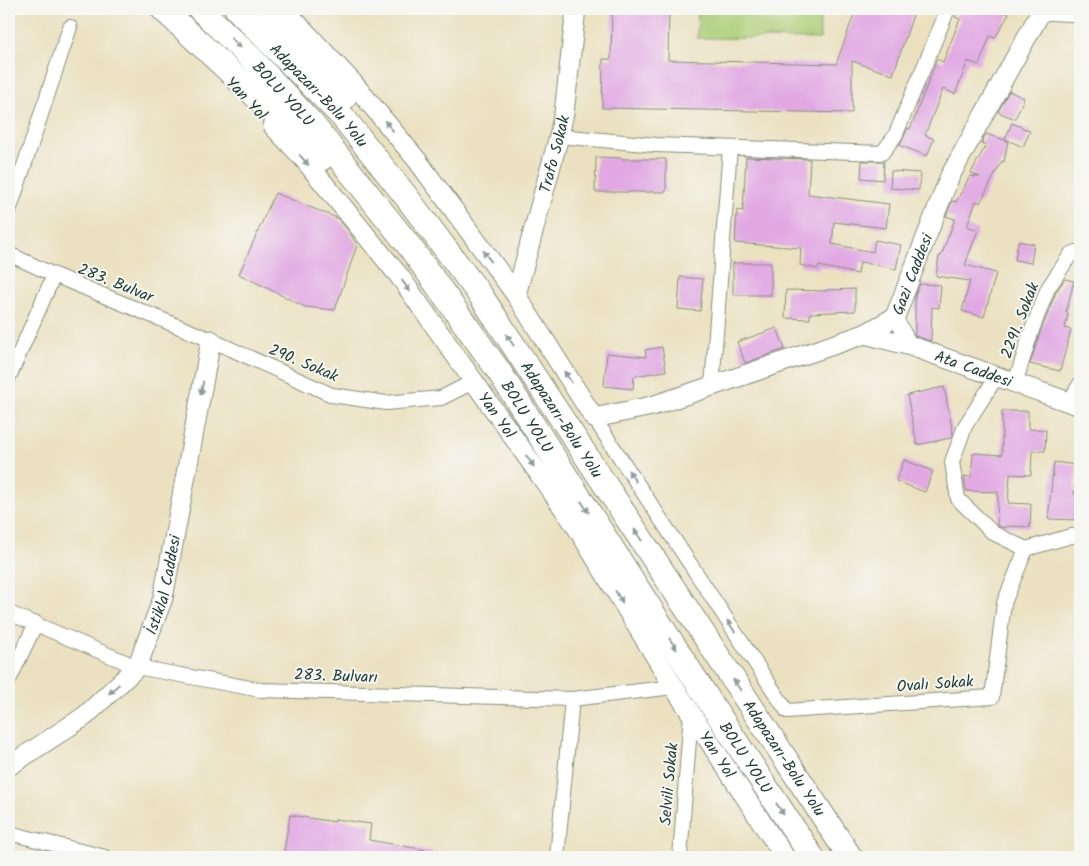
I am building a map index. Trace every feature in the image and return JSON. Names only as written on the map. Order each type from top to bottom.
[{"type":"highway","points":[[163,9],[310,145],[410,247]]},
{"type":"highway","name":"BOLU YOLU","points":[[200,9],[252,58],[313,125],[410,247],[498,370],[812,857]]},
{"type":"highway","name":"Adapazarı-Bolu Yolu","points":[[237,9],[342,116],[405,195],[481,296],[850,857]]},
{"type":"highway","points":[[282,10],[416,184],[453,238],[481,296]]},
{"type":"street","name":"Yan Yol","points":[[163,9],[302,158],[400,278],[576,526],[691,714],[785,857]]},
{"type":"street","name":"Trafo Sokak","points":[[516,295],[564,113],[576,9]]},
{"type":"street","points":[[559,136],[656,145],[882,153],[895,136],[948,9]]},
{"type":"street","name":"Gazi Caddesi","points":[[594,418],[652,406],[712,386],[866,334],[895,317],[950,176],[1042,9],[1080,12]]},
{"type":"street","points":[[282,10],[354,84],[417,160],[516,295],[594,418]]},
{"type":"street","points":[[9,211],[70,27]]},
{"type":"street","points":[[712,386],[730,148]]},
{"type":"street","name":"2291. Sokak","points":[[1026,549],[993,533],[958,499],[952,462],[965,426],[1006,380],[1032,330],[1048,288],[1071,254],[1080,251]]},
{"type":"street","name":"283. Bulvar","points":[[9,254],[54,275],[211,340]]},
{"type":"street","points":[[9,377],[54,275]]},
{"type":"street","points":[[895,317],[911,346]]},
{"type":"street","name":"Ata Caddesi","points":[[866,334],[911,346],[1075,404]]},
{"type":"street","name":"290. Sokak","points":[[211,340],[332,394],[342,396],[386,403],[441,398],[474,382]]},
{"type":"street","name":"İstiklal Caddesi","points":[[9,766],[85,716],[137,667],[163,598],[211,340]]},
{"type":"street","points":[[1075,404],[1080,384]]},
{"type":"street","name":"Ovalı Sokak","points":[[594,418],[787,711],[992,697],[1004,603],[1026,549]]},
{"type":"street","points":[[1026,549],[1071,536],[1080,536]]},
{"type":"street","name":"283. Bulvarı","points":[[9,613],[137,667],[261,690],[572,699],[674,687]]},
{"type":"street","points":[[9,680],[36,623]]},
{"type":"street","points":[[557,857],[572,699]]},
{"type":"street","name":"Selvili Sokak","points":[[680,857],[691,714]]},
{"type":"street","points":[[9,834],[104,857]]},
{"type":"green space","points":[[698,9],[820,9],[820,39],[697,38]]},
{"type":"building","points":[[612,9],[669,9],[668,60],[836,64],[856,9],[915,9],[893,75],[852,61],[852,113],[602,108],[603,59],[611,59]]},
{"type":"building","points":[[960,9],[999,9],[1009,14],[995,38],[990,36],[979,65],[968,61],[955,94],[943,89],[925,135],[934,139],[927,156],[899,145],[908,128],[910,129],[937,59],[943,62],[960,19],[955,17]]},
{"type":"building","points":[[1009,91],[1024,98],[1015,119],[998,112]]},
{"type":"building","points":[[1012,123],[1030,131],[1023,147],[1005,139]]},
{"type":"building","points":[[986,134],[1008,141],[1004,162],[1002,161],[980,203],[976,201],[967,226],[978,230],[965,265],[996,273],[984,317],[962,311],[970,281],[936,276],[939,256],[941,256],[955,219],[946,216],[952,201],[956,202],[970,176],[980,177],[971,173],[986,145],[981,143]]},
{"type":"building","points":[[596,157],[666,159],[666,192],[595,192]]},
{"type":"building","points":[[746,157],[810,159],[808,194],[889,204],[886,228],[834,222],[832,244],[873,252],[875,240],[901,245],[896,269],[860,262],[858,274],[819,266],[818,269],[800,265],[801,248],[735,243],[737,210],[743,211]]},
{"type":"building","points":[[862,161],[884,161],[883,180],[861,178]]},
{"type":"building","points":[[891,171],[920,173],[919,190],[890,188]]},
{"type":"building","points":[[275,193],[337,218],[348,230],[357,245],[335,310],[305,307],[239,274]]},
{"type":"building","points":[[1018,241],[1034,244],[1031,263],[1015,260]]},
{"type":"building","points":[[733,263],[771,263],[771,295],[733,295]]},
{"type":"building","points":[[680,277],[703,279],[700,311],[678,309]]},
{"type":"building","points":[[1065,279],[1074,281],[1066,312],[1068,314],[1065,328],[1071,330],[1060,371],[1030,364],[1056,292]]},
{"type":"building","points":[[920,284],[941,285],[939,308],[932,307],[931,341],[915,336],[915,296]]},
{"type":"building","points":[[855,289],[855,311],[810,313],[810,319],[785,318],[786,290],[826,291]]},
{"type":"building","points":[[777,328],[785,349],[745,363],[737,342]]},
{"type":"building","points":[[662,347],[666,371],[634,376],[633,389],[604,386],[607,353],[646,357],[645,350]]},
{"type":"building","points":[[944,387],[953,433],[951,438],[917,445],[907,395]]},
{"type":"building","points":[[1002,411],[1028,411],[1028,429],[1046,430],[1045,451],[1032,451],[1031,475],[1010,474],[1008,503],[1031,504],[1030,527],[1006,526],[1006,528],[997,525],[998,492],[966,491],[964,476],[971,477],[973,453],[1002,455]]},
{"type":"building","points":[[904,460],[933,471],[925,492],[896,481]]},
{"type":"building","points":[[1054,462],[1077,465],[1074,494],[1080,495],[1080,520],[1048,519]]},
{"type":"building","points":[[290,815],[335,822],[335,819],[371,824],[369,840],[432,851],[432,857],[283,857]]}]
